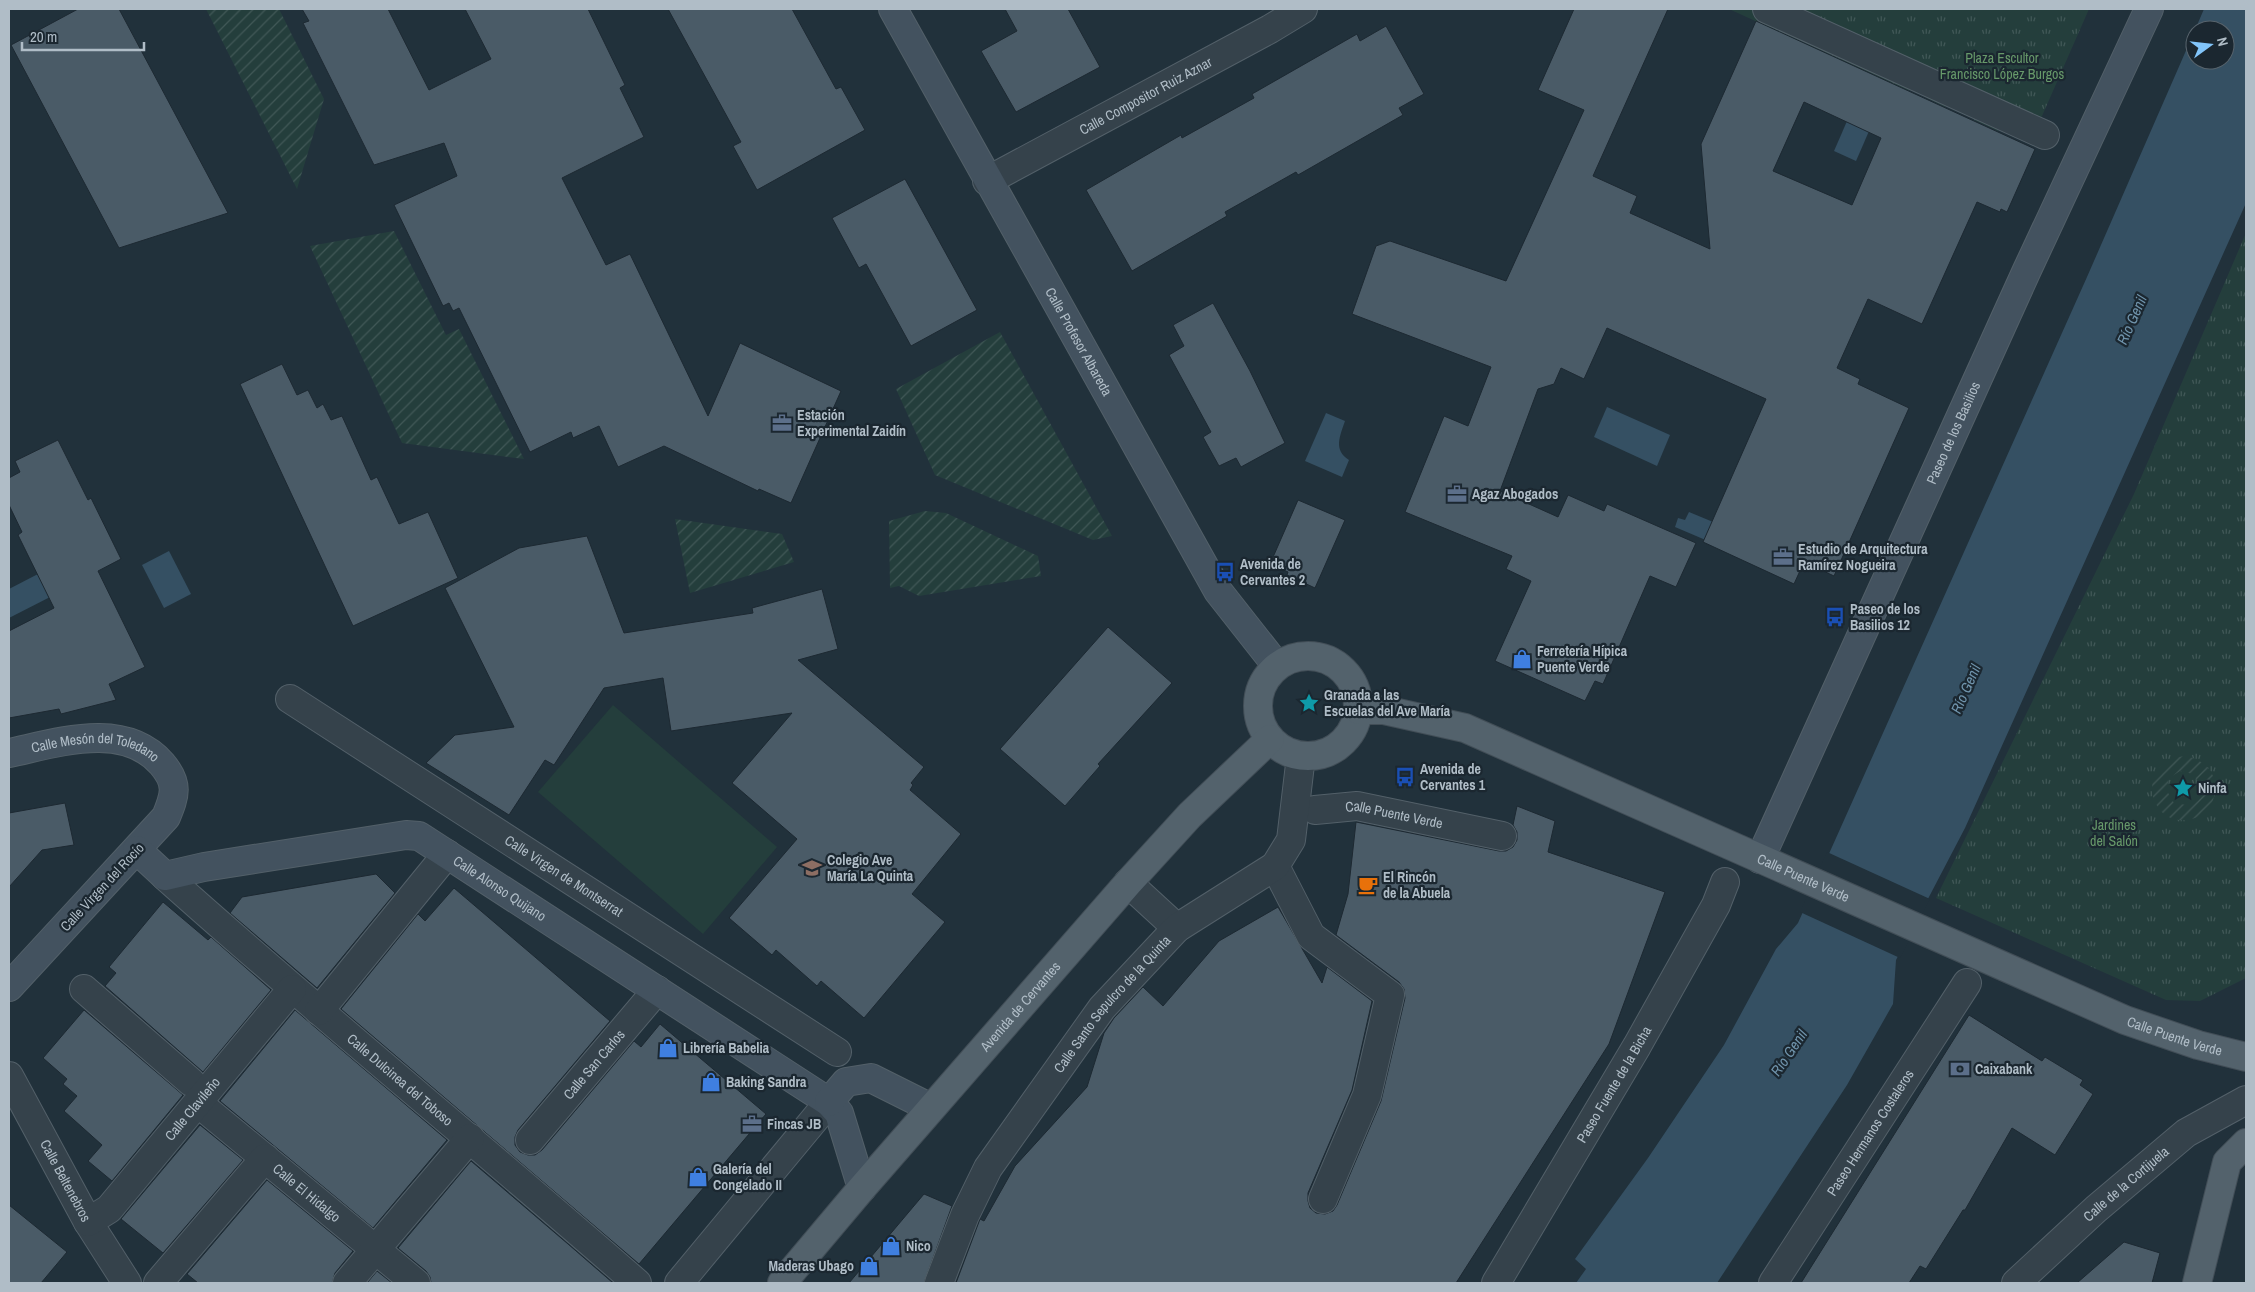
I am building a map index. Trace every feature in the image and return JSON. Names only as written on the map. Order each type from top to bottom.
[{"type":"main road","name":"Calle Profesor Albareda","points":[[892,9],[1218,591],[1277,666]]},
{"type":"main road","name":"Paseo de los Basilios","points":[[1760,859],[2027,270],[2149,9]]},
{"type":"main road","points":[[1314,655],[1327,658],[1350,677],[1358,692],[1359,710],[1350,736],[1340,746],[1322,754],[1300,756],[1284,750],[1270,739],[1261,721],[1258,702],[1261,688],[1277,666],[1288,659],[1314,655]]},
{"type":"main road","name":"Calle Puente Verde","points":[[1359,710],[1384,710],[1465,728],[2125,1020],[2198,1045],[2246,1057]]},
{"type":"main road","name":"Calle Mesón del Toledano","points":[[9,753],[95,737],[119,739],[138,746],[157,758],[172,776]]},
{"type":"main road","name":"Avenida de Cervantes","points":[[782,1283],[931,1108],[1128,883],[1190,815],[1270,739]]},
{"type":"main road","name":"Calle Virgen del Rocío","points":[[9,987],[166,817],[174,798],[172,776]]},
{"type":"main road","name":"Calle Alonso Quijano","points":[[165,876],[406,835],[419,836],[829,1102],[839,1113],[862,1188]]},
{"type":"main road","points":[[137,850],[165,876]]},
{"type":"main road","points":[[829,1102],[846,1082],[871,1078],[931,1108]]},
{"type":"main road","points":[[2197,1283],[2227,1162],[2246,1143]]},
{"type":"street","name":"Calle Compositor Ruiz Aznar","points":[[987,181],[1270,29],[1303,9]]},
{"type":"street","points":[[1767,9],[2045,135]]},
{"type":"street","name":"Calle Virgen de Montserrat","points":[[290,699],[837,1052]]},
{"type":"street","name":"Calle Santo Sepulcro de la Quinta","points":[[939,1283],[965,1215],[988,1168],[1102,1008],[1177,928],[1275,866],[1291,840],[1300,756]]},
{"type":"street","name":"Calle Puente Verde","points":[[1315,810],[1357,806],[1502,836]]},
{"type":"street","points":[[319,1012],[447,854]]},
{"type":"street","points":[[1275,866],[1311,936],[1390,995],[1367,1095],[1322,1199]]},
{"type":"street","name":"Calle Dulcinea del Toboso","points":[[165,876],[292,989],[470,1138],[638,1283]]},
{"type":"street","name":"Paseo Fuente de la Bicha","points":[[1496,1283],[1637,1046],[1716,905],[1725,882]]},
{"type":"street","points":[[1128,883],[1177,928]]},
{"type":"street","name":"Paseo Hermanos Costaleros","points":[[1773,1283],[1967,983]]},
{"type":"street","name":"Calle El Hidalgo","points":[[84,989],[265,1158],[416,1283]]},
{"type":"street","name":"Calle Clavileño","points":[[88,1222],[109,1209],[195,1092],[292,989]]},
{"type":"street","name":"Calle San Carlos","points":[[530,1140],[657,990]]},
{"type":"street","name":"Calle Beltenebros","points":[[9,1076],[88,1222],[127,1283]]},
{"type":"street","name":"Calle de la Cortijuela","points":[[2016,1283],[2096,1209],[2186,1133],[2246,1100]]},
{"type":"street","points":[[679,1283],[829,1102]]},
{"type":"street","points":[[347,1283],[470,1138]]},
{"type":"street","points":[[158,1283],[265,1158]]},
{"type":"green space","points":[[206,9],[279,9],[324,99],[297,189]]},
{"type":"green space","name":"Plaza Escultor Francisco López Burgos","points":[[1729,9],[2089,9],[2031,141],[1999,128],[1998,131],[1974,120],[1975,117],[1947,104],[1945,107],[1927,98],[1928,95],[1910,88],[1909,91]]},
{"type":"green space","points":[[394,231],[446,335],[459,329],[524,459],[402,443],[310,246]]},
{"type":"green space","name":"Jardines del Salón","points":[[2246,233],[2246,978],[2200,1001],[2166,1000],[1936,898],[2134,494]]},
{"type":"green space","points":[[1000,332],[1112,536],[1093,540],[935,475],[896,389]]},
{"type":"green space","points":[[925,511],[946,513],[1038,556],[1041,576],[919,596],[899,586],[890,588],[889,521]]},
{"type":"green space","points":[[675,519],[782,534],[794,562],[690,593]]},
{"type":"green space","points":[[613,705],[777,847],[703,934],[538,792]]},
{"type":"green space","points":[[2185,756],[2200,761],[2210,771],[2215,784],[2215,792],[2211,806],[2207,811],[2195,818],[2179,820],[2167,816],[2158,807],[2153,795],[2153,782],[2157,770],[2168,761]],"holes":[[[2180,771],[2193,774],[2200,785],[2197,798],[2187,805],[2174,803],[2167,791],[2169,778]]]},
{"type":"water","name":"Río Genil","points":[[2204,9],[2246,9],[2246,203],[1965,828],[1896,960],[1893,1004],[1847,1085],[1717,1283],[1576,1283],[1586,1269],[1575,1259],[1648,1158],[1724,1045],[1776,949],[1798,923],[2087,277],[2185,53],[2185,70],[2235,70],[2235,20],[2199,20]]},
{"type":"water","points":[[1851,112],[1873,122],[1856,161],[1834,151]]},
{"type":"water","points":[[1607,407],[1670,435],[1657,466],[1594,437]]},
{"type":"water","points":[[1326,413],[1345,421],[1339,447],[1344,456],[1349,460],[1342,477],[1305,461]]},
{"type":"water","points":[[1689,512],[1730,529],[1722,547],[1675,527],[1678,518],[1685,520]]},
{"type":"water","points":[[169,551],[191,594],[164,608],[142,565]]},
{"type":"water","points":[[38,574],[54,595],[9,618],[9,589]]},
{"type":"pier","points":[[1827,852],[1930,899],[1900,958],[1800,912]]},
{"type":"building","points":[[78,9],[119,9],[228,213],[119,248],[11,45]]},
{"type":"building","points":[[302,9],[388,9],[429,90],[491,59],[465,9],[588,9],[625,85],[620,88],[644,137],[562,178],[606,265],[630,254],[708,416],[740,343],[841,391],[791,503],[759,489],[758,491],[664,446],[618,467],[599,426],[573,438],[571,432],[530,452],[459,308],[453,311],[449,303],[443,306],[394,205],[457,176],[444,143],[374,165],[303,23],[309,21]]},
{"type":"building","points":[[668,9],[792,9],[836,89],[841,87],[865,130],[757,190],[733,146],[741,142]]},
{"type":"building","points":[[1005,9],[1068,9],[1100,67],[1016,112],[981,51],[1017,31]]},
{"type":"building","points":[[1574,9],[1668,9],[1593,176],[1637,196],[1630,213],[1710,249],[1701,144],[1756,21],[2035,149],[2007,212],[2001,209],[2000,212],[1977,202],[1922,324],[1868,299],[1837,368],[1860,379],[1858,384],[1909,408],[1834,576],[1804,562],[1794,584],[1703,542],[1766,399],[1607,328],[1584,379],[1561,368],[1554,384],[1538,389],[1500,491],[1558,517],[1568,495],[1604,511],[1607,504],[1696,543],[1676,587],[1650,576],[1603,684],[1595,681],[1585,701],[1495,661],[1531,581],[1506,569],[1512,556],[1405,512],[1444,416],[1468,426],[1491,367],[1352,314],[1376,246],[1390,241],[1506,281],[1584,110],[1538,90]],"holes":[[[1804,102],[1881,138],[1852,205],[1773,171]]]},
{"type":"building","points":[[1386,26],[1424,94],[1399,108],[1403,115],[1298,175],[1296,172],[1225,212],[1227,216],[1132,271],[1086,190],[1181,135],[1182,138],[1254,98],[1252,94],[1357,34],[1360,41]]},
{"type":"building","points":[[905,179],[977,310],[911,346],[866,264],[859,268],[832,218]]},
{"type":"building","points":[[1213,303],[1250,371],[1285,443],[1241,467],[1236,458],[1219,466],[1203,437],[1211,432],[1169,355],[1184,346],[1173,325]]},
{"type":"building","points":[[282,364],[297,395],[308,390],[317,408],[323,404],[331,420],[342,416],[371,480],[377,477],[399,524],[428,512],[458,578],[353,626],[240,384]]},
{"type":"building","points":[[58,440],[88,500],[91,498],[121,559],[98,571],[145,667],[109,684],[116,700],[61,714],[59,709],[9,718],[9,631],[54,608],[18,535],[22,532],[9,505],[9,478],[20,472],[15,461]]},
{"type":"building","points":[[1298,500],[1345,520],[1315,588],[1287,575],[1288,572],[1270,564]]},
{"type":"building","points":[[587,536],[624,633],[753,613],[752,608],[822,589],[838,649],[798,660],[924,767],[911,783],[913,785],[910,790],[961,834],[912,894],[945,922],[864,1018],[821,981],[817,986],[776,950],[772,955],[729,918],[797,839],[732,783],[792,713],[671,731],[663,678],[604,688],[554,765],[545,760],[509,815],[426,763],[455,735],[514,727],[445,588],[519,548]]},
{"type":"building","points":[[1108,627],[1172,683],[1098,764],[1100,766],[1065,806],[1000,749]]},
{"type":"building","points":[[65,803],[74,845],[42,850],[9,887],[9,813]]},
{"type":"building","points":[[1517,806],[1555,821],[1548,852],[1665,892],[1609,1044],[1456,1283],[956,1283],[980,1219],[984,1221],[1015,1166],[1087,1087],[1104,1033],[1114,1018],[1143,987],[1163,1006],[1219,941],[1278,907],[1322,983],[1327,967],[1372,1001],[1352,1090],[1308,1193],[1310,1208],[1316,1213],[1325,1214],[1333,1211],[1381,1101],[1405,998],[1404,989],[1399,982],[1336,935],[1348,894],[1356,822],[1506,851],[1513,847],[1517,840],[1517,832],[1513,825]]},
{"type":"building","points":[[376,874],[395,893],[317,988],[230,913],[242,897]]},
{"type":"building","points":[[454,888],[610,1021],[518,1130],[515,1137],[515,1145],[520,1152],[535,1155],[542,1150],[634,1041],[641,1047],[660,1024],[766,1114],[639,1264],[341,1009],[418,914],[425,921]]},
{"type":"building","points":[[163,902],[208,940],[211,937],[271,990],[203,1072],[105,986],[116,973],[109,967]]},
{"type":"building","points":[[84,1010],[183,1095],[112,1181],[88,1161],[102,1145],[64,1111],[77,1096],[63,1084],[67,1079],[43,1058]]},
{"type":"building","points":[[295,1010],[447,1140],[373,1228],[220,1101]]},
{"type":"building","points":[[1969,1015],[2042,1061],[2045,1057],[2083,1080],[2080,1085],[2093,1094],[2055,1155],[2012,1128],[1965,1210],[1963,1210],[1926,1269],[1920,1266],[1909,1283],[1801,1283]]},
{"type":"building","points":[[200,1125],[243,1160],[163,1253],[121,1219]]},
{"type":"building","points":[[471,1161],[613,1283],[431,1283],[426,1271],[398,1248]]},
{"type":"building","points":[[267,1180],[353,1251],[335,1273],[332,1283],[198,1283],[187,1274]]},
{"type":"building","points":[[924,1194],[952,1206],[924,1283],[849,1283]]},
{"type":"building","points":[[9,1205],[67,1252],[41,1283],[9,1283]]},
{"type":"building","points":[[2124,1242],[2160,1253],[2152,1283],[2077,1283]]},
{"type":"building","points":[[377,1271],[392,1283],[367,1283]]},
{"type":"place","name":"Estación Experimental Zaidín","points":[[782,423]]},
{"type":"place","name":"Agaz Abogados","points":[[1457,494]]},
{"type":"place","name":"Estudio de Arquitectura Ramírez Nogueira","points":[[1783,557]]},
{"type":"place","name":"Avenida de Cervantes 2","points":[[1225,572]]},
{"type":"place","name":"Paseo de los Basilios 12","points":[[1835,617]]},
{"type":"place","name":"Ferretería Hípica Puente Verde","points":[[1522,659]]},
{"type":"place","name":"Granada a las Escuelas del Ave María","points":[[1309,703]]},
{"type":"place","name":"Avenida de Cervantes 1","points":[[1405,777]]},
{"type":"place","name":"Ninfa","points":[[2183,788]]},
{"type":"place","name":"Colegio Ave María La Quinta","points":[[812,868]]},
{"type":"place","name":"El Rincón de la Abuela","points":[[1368,885]]},
{"type":"place","name":"Librería Babelia","points":[[668,1048]]},
{"type":"place","name":"Caixabank","points":[[1960,1069]]},
{"type":"place","name":"Baking Sandra","points":[[711,1082]]},
{"type":"place","name":"Fincas JB","points":[[752,1124]]},
{"type":"place","name":"Galería del Congelado II","points":[[698,1177]]},
{"type":"place","name":"Nico","points":[[891,1246]]},
{"type":"place","name":"Maderas Ubago","points":[[869,1266]]}]
